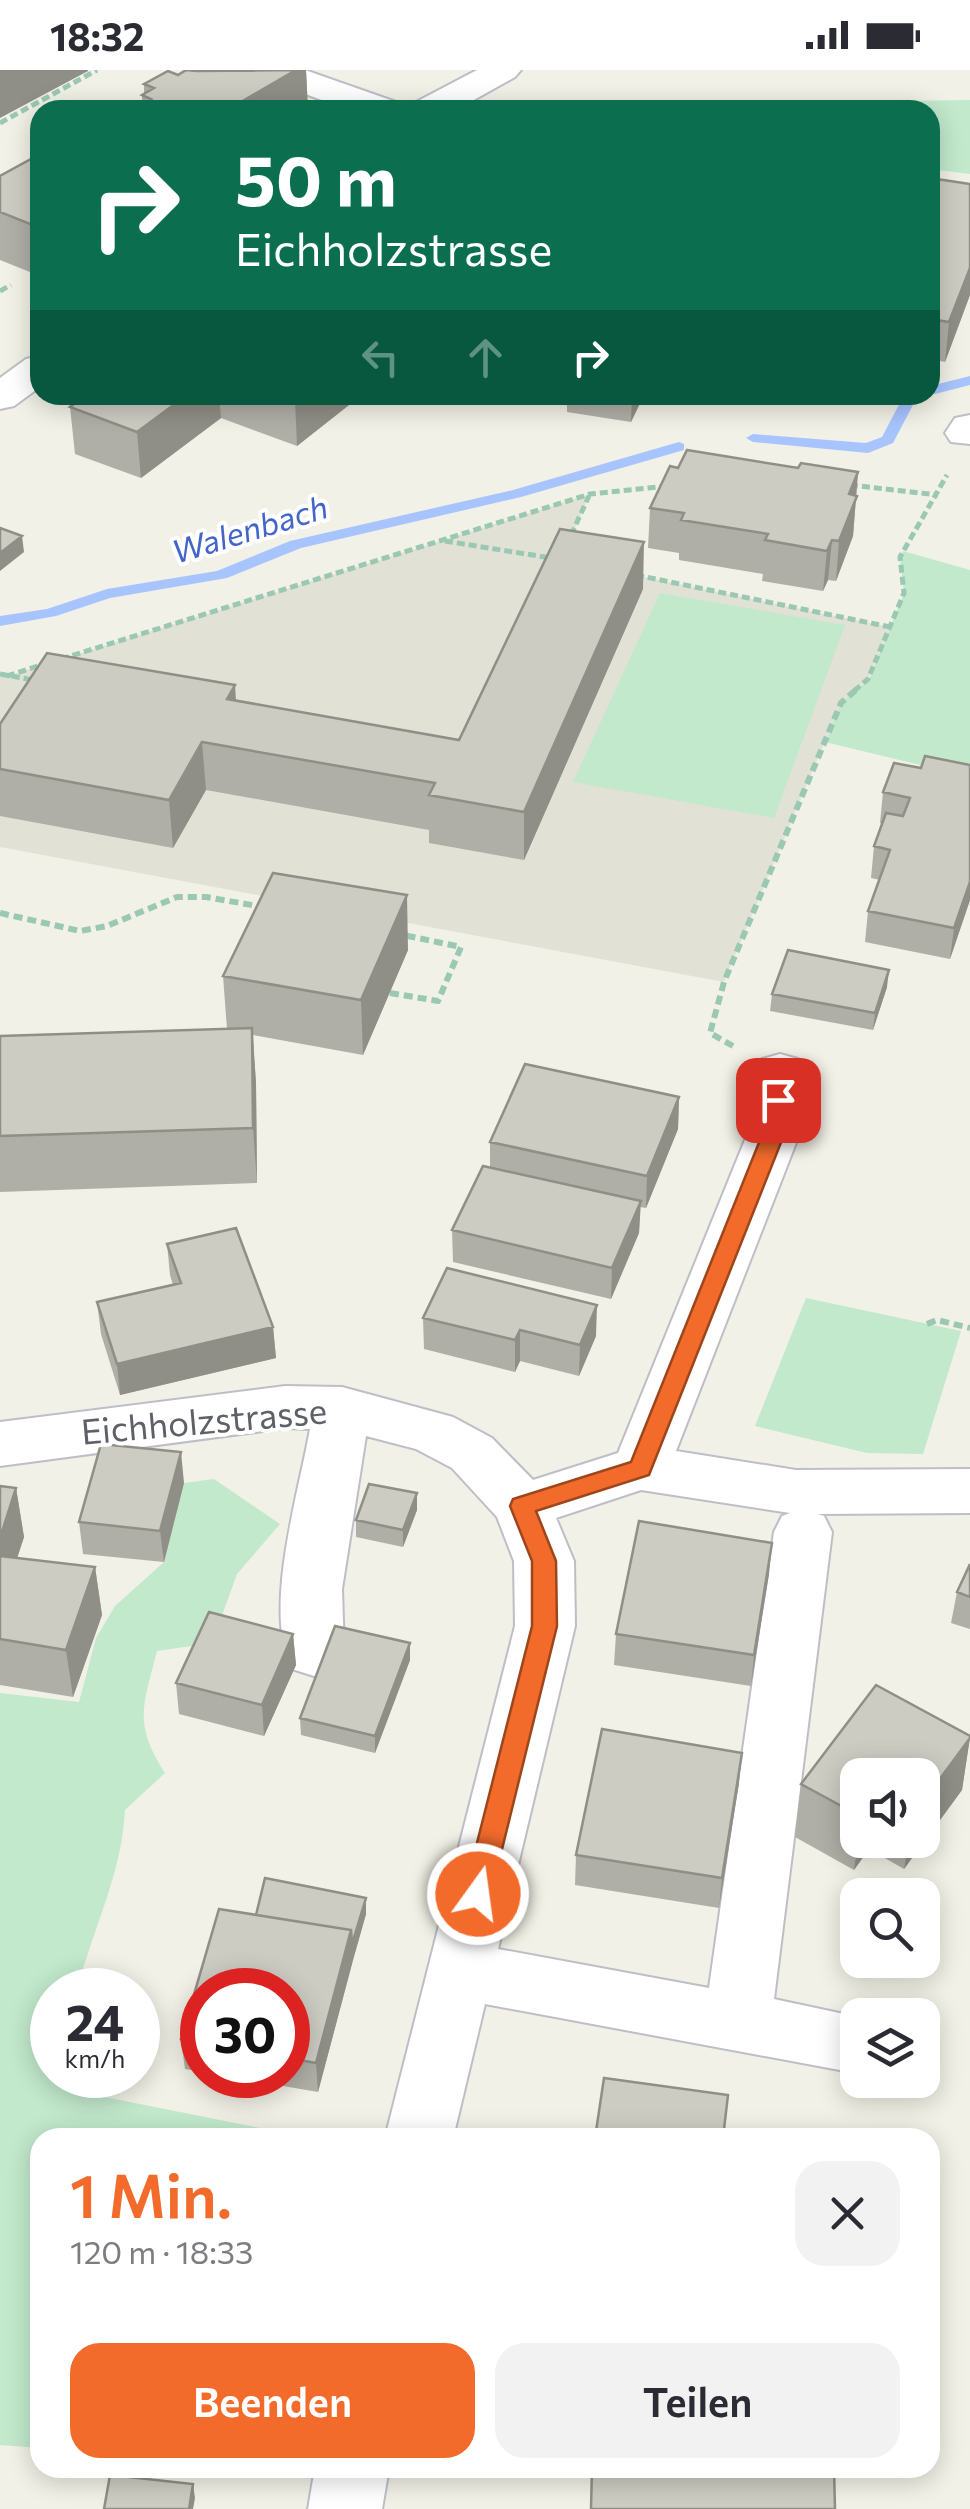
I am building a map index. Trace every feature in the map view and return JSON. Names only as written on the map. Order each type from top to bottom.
[{"type":"street","points":[[271,70],[356,100]]},
{"type":"street","points":[[448,100],[503,70]]},
{"type":"street","points":[[0,397],[30,375]]},
{"type":"street","points":[[641,1468],[775,1130],[780,1071]]},
{"type":"street","name":"Eichholzstrasse","points":[[0,1444],[284,1407],[342,1408],[433,1432],[472,1453],[522,1506]]},
{"type":"street","points":[[314,1652],[312,1589],[342,1408]]},
{"type":"street","points":[[421,2128],[545,1626],[544,1561],[522,1506],[641,1468],[796,1492],[970,1491]]},
{"type":"street","points":[[737,2024],[803,1532]]},
{"type":"street","points":[[458,1970],[840,2041]]},
{"type":"street","points":[[345,2509],[350,2478]]},
{"type":"path","points":[[43,100],[97,70]]},
{"type":"path","points":[[0,124],[30,107]]},
{"type":"path","points":[[0,290],[11,285]]},
{"type":"path","points":[[780,1071],[710,1033],[724,982],[842,703],[868,679],[904,593],[900,557],[938,495],[835,484]]},
{"type":"path","points":[[4,675],[590,494],[674,485]]},
{"type":"path","points":[[568,543],[590,494]]},
{"type":"path","points":[[440,540],[560,560]]},
{"type":"path","points":[[618,572],[890,628]]},
{"type":"path","points":[[4,675],[40,682]]},
{"type":"path","points":[[0,914],[71,932],[116,924],[152,904],[178,896],[210,896],[268,908]]},
{"type":"path","points":[[384,932],[462,947],[438,1001],[390,992]]},
{"type":"path","points":[[927,1324],[936,1320],[970,1328]]},
{"type":"shaded area","points":[[590,494],[561,560],[890,627],[868,679],[841,703],[724,982],[0,847],[0,674],[7,676]]},
{"type":"green space","points":[[940,100],[970,100],[970,174],[940,170]]},
{"type":"green space","points":[[903,551],[970,570],[970,777],[825,742],[841,703],[869,679],[904,593],[900,557]]},
{"type":"green space","points":[[660,593],[845,625],[774,818],[573,782]]},
{"type":"green space","points":[[806,1298],[961,1331],[923,1454],[867,1453],[755,1426]]},
{"type":"green space","points":[[214,1479],[280,1524],[237,1574],[212,1643],[157,1651],[144,1714],[148,1741],[165,1773],[125,1810],[113,1879],[84,1968],[30,1968],[30,2098],[110,2098],[260,2128],[30,2128],[30,2447],[0,2445],[0,1693],[79,1702],[96,1638],[115,1606],[164,1562],[184,1483]]},
{"type":"building","points":[[186,70],[296,70],[244,100],[149,100],[142,95],[154,88],[144,84],[168,71],[178,75]]},
{"type":"building","points":[[30,160],[30,224],[0,212],[0,176]]},
{"type":"building","points":[[940,180],[970,184],[970,268],[949,322],[940,321]]},
{"type":"building","points":[[73,405],[173,405],[137,432],[70,407]]},
{"type":"building","points":[[687,450],[798,468],[801,463],[858,472],[849,494],[857,496],[839,541],[832,540],[827,551],[765,540],[768,534],[681,520],[684,513],[650,508],[670,466],[678,468]]},
{"type":"building","points":[[0,528],[22,536],[0,553]]},
{"type":"building","points":[[560,529],[644,542],[524,812],[429,795],[435,783],[202,742],[169,800],[0,769],[0,724],[47,653],[235,685],[227,699],[459,740]]},
{"type":"building","points":[[925,756],[970,765],[970,882],[954,928],[868,911],[890,850],[874,846],[886,813],[903,816],[910,798],[883,792],[894,763],[921,768]]},
{"type":"building","points":[[273,873],[407,895],[361,1000],[223,976]]},
{"type":"building","points":[[788,950],[889,970],[875,1013],[772,994]]},
{"type":"building","points":[[252,1028],[253,1128],[0,1136],[0,1036]]},
{"type":"building","points":[[525,1064],[679,1097],[647,1176],[490,1142]]},
{"type":"building","points":[[483,1166],[641,1201],[612,1268],[452,1230]]},
{"type":"building","points":[[236,1228],[273,1327],[117,1364],[97,1302],[181,1283],[167,1244]]},
{"type":"building","points":[[447,1268],[597,1305],[580,1345],[520,1330],[515,1340],[423,1318]]},
{"type":"building","points":[[101,1444],[181,1452],[160,1531],[79,1522]]},
{"type":"building","points":[[369,1484],[417,1493],[403,1530],[356,1520]]},
{"type":"building","points":[[0,1486],[16,1488],[0,1538]]},
{"type":"building","points":[[639,1521],[772,1543],[754,1655],[616,1634]]},
{"type":"building","points":[[0,1556],[95,1567],[66,1650],[0,1639]]},
{"type":"building","points":[[970,1564],[970,1597],[957,1592]]},
{"type":"building","points":[[209,1612],[293,1634],[262,1705],[176,1683]]},
{"type":"building","points":[[335,1626],[410,1643],[375,1736],[300,1718]]},
{"type":"building","points":[[876,1685],[970,1736],[940,1779],[940,1758],[840,1758],[840,1805],[801,1784]]},
{"type":"building","points":[[602,1729],[742,1753],[722,1878],[576,1855]]},
{"type":"building","points":[[265,1878],[366,1898],[352,1944],[351,1930],[256,1915]]},
{"type":"building","points":[[219,1909],[351,1930],[316,2063],[310,2062],[310,1968],[202,1968]]},
{"type":"building","points":[[604,2078],[728,2095],[724,2128],[596,2128]]},
{"type":"building","points":[[109,2478],[193,2484],[189,2509],[104,2509]]},
{"type":"building","points":[[592,2478],[834,2478],[835,2509],[591,2509]]},
{"type":"waterway","points":[[940,388],[970,380]]},
{"type":"waterway","points":[[753,438],[868,448],[888,440],[906,405]]},
{"type":"waterway","name":"Walenbach","points":[[0,621],[50,613],[107,594],[221,575],[296,544],[516,494],[679,447]]},
{"type":"route","points":[[478,1894],[545,1626],[544,1561],[522,1506],[641,1468],[775,1130],[778,1100]]}]
